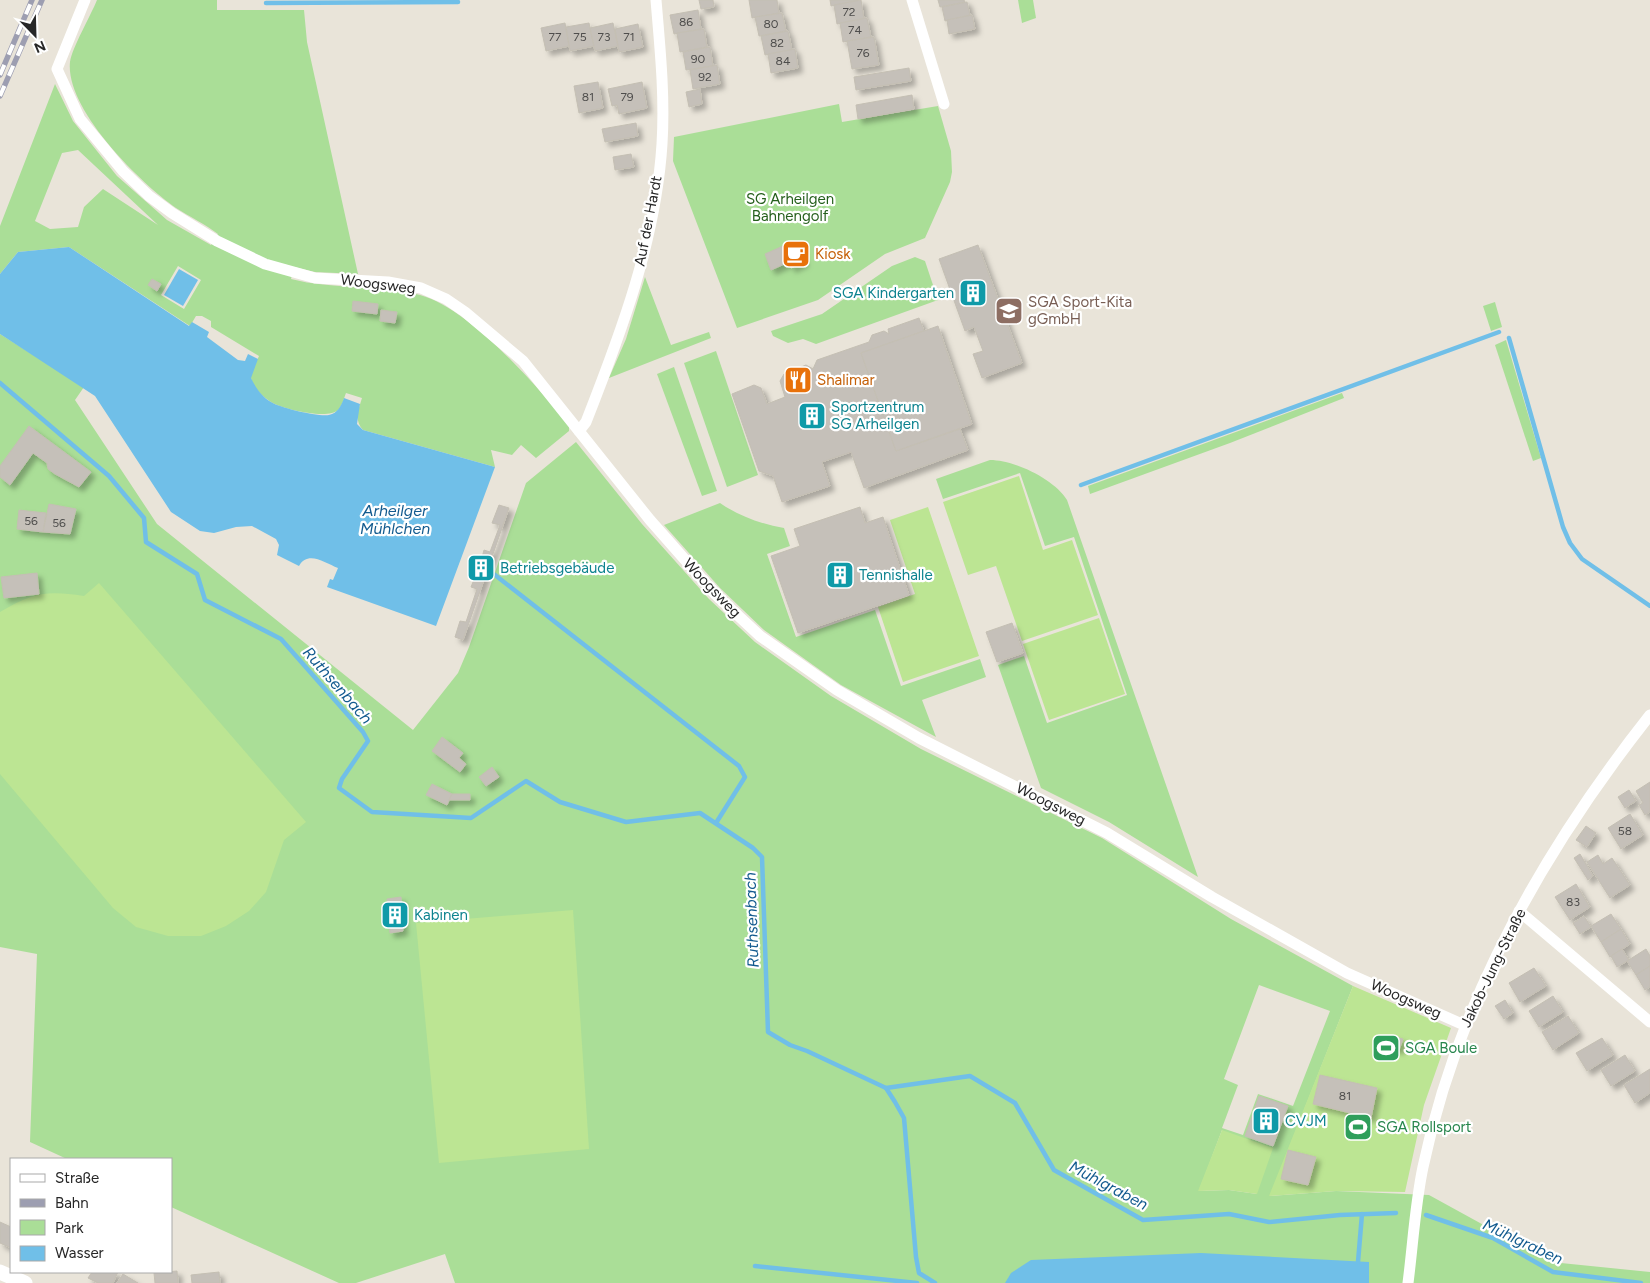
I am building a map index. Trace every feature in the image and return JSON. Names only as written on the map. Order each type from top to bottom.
[{"type":"street","name":"Woogsweg","points":[[86,0],[57,68],[80,119],[123,171],[149,196],[217,241],[265,264],[315,278],[388,282],[421,288],[446,299],[523,361],[650,520],[716,595],[760,636],[837,690],[918,738],[1108,833],[1212,897],[1347,973],[1464,1025]]},
{"type":"street","name":"Auf der Hardt","points":[[579,431],[586,422],[619,337],[650,223],[662,142],[661,61],[656,0]]},
{"type":"street","points":[[912,0],[944,104]]},
{"type":"street","name":"Jakob-Jung-Straße","points":[[1408,1283],[1423,1168],[1437,1108],[1464,1025],[1519,911],[1564,835],[1612,763],[1650,715]]},
{"type":"street","points":[[1519,911],[1650,1022]]},
{"type":"street","points":[[0,1272],[25,1283]]},
{"type":"green space","points":[[97,0],[217,0],[217,10],[304,10],[307,42],[358,274],[315,272],[294,267],[291,279],[323,285],[388,289],[420,295],[440,303],[460,315],[480,331],[520,369],[569,424],[569,431],[536,458],[521,445],[512,455],[491,450],[495,467],[363,430],[358,423],[358,411],[362,398],[346,393],[338,410],[325,414],[294,410],[271,402],[259,392],[251,378],[252,370],[259,356],[211,327],[211,321],[202,316],[196,316],[190,326],[69,247],[18,252],[0,274],[0,226],[55,84],[73,121],[117,176],[167,220],[211,245],[218,234],[176,208],[125,163],[92,122],[79,101],[72,81],[71,56]],"holes":[[[78,150],[158,225],[103,189],[84,207],[78,227],[50,229],[35,221],[62,153]],[[178,266],[201,280],[184,309],[161,295]]]},
{"type":"green space","points":[[1018,0],[1033,0],[1036,18],[1022,23]]},
{"type":"green space","name":"SG Arheilgen Bahnengolf","points":[[839,104],[842,122],[938,106],[951,151],[952,172],[950,182],[925,238],[885,254],[818,300],[737,328],[673,161],[674,137]]},
{"type":"green space","points":[[915,257],[925,261],[938,300],[816,344],[803,339],[788,343],[773,336],[771,331],[822,314],[892,266]]},
{"type":"green space","points":[[645,277],[671,345],[709,332],[711,338],[609,378],[626,339]]},
{"type":"green space","points":[[1495,302],[1502,327],[1491,331],[1483,306]]},
{"type":"green space","points":[[0,334],[84,387],[75,400],[157,524],[413,730],[458,673],[469,647],[526,483],[576,442],[642,524],[709,599],[755,642],[831,696],[921,749],[1102,838],[1231,919],[1353,986],[1270,1196],[1336,1191],[1429,1195],[1551,1262],[1650,1272],[1650,1283],[455,1283],[445,1254],[356,1283],[339,1283],[172,1207],[172,1158],[65,1158],[30,1142],[37,954],[0,947]],"holes":[[[1259,985],[1330,1011],[1293,1106],[1258,1094],[1243,1135],[1222,1128],[1238,1085],[1224,1079]],[[1222,1130],[1257,1194],[1229,1190],[1199,1191]]]},
{"type":"green space","points":[[1506,340],[1541,458],[1533,461],[1495,345]]},
{"type":"green space","points":[[716,351],[758,475],[727,487],[684,363]]},
{"type":"green space","points":[[674,367],[717,491],[702,496],[657,374]]},
{"type":"green space","points":[[1342,393],[1344,398],[1230,443],[1090,494],[1088,486]]},
{"type":"green space","points":[[990,460],[1010,463],[1033,472],[1053,485],[1067,500],[1198,877],[1109,822],[1041,788],[998,665],[1024,656],[1047,723],[1127,695],[1074,537],[1045,546],[1020,473],[943,499],[936,479]]},
{"type":"green space","points":[[1019,476],[1043,550],[1072,540],[1098,615],[1022,641],[996,566],[968,575],[943,502]]},
{"type":"green space","points":[[720,503],[750,519],[784,528],[790,546],[767,554],[796,637],[875,610],[901,686],[980,659],[986,677],[922,700],[936,737],[841,685],[764,630],[720,588],[664,525]]},
{"type":"green space","points":[[928,507],[979,656],[903,682],[878,607],[915,594],[890,520]]},
{"type":"green space","points":[[99,583],[306,822],[284,840],[266,892],[249,911],[226,926],[201,936],[168,936],[136,927],[113,908],[0,774],[0,612],[31,597],[49,593],[84,596]]},
{"type":"green space","points":[[1099,618],[1125,694],[1049,720],[1023,644]]},
{"type":"green space","points":[[573,910],[589,1149],[439,1163],[416,923]]},
{"type":"green space","points":[[1353,986],[1451,1028],[1424,1105],[1405,1192],[1336,1191],[1269,1196]]},
{"type":"green space","points":[[1222,1130],[1273,1148],[1257,1194],[1229,1190],[1198,1191]]},
{"type":"water","name":"Arheilger Mühlchen","points":[[69,247],[189,326],[192,322],[209,332],[207,337],[238,360],[245,361],[248,354],[258,359],[251,378],[259,392],[271,402],[300,412],[329,415],[337,411],[344,398],[360,404],[357,424],[363,430],[495,467],[436,626],[327,587],[330,579],[333,580],[338,568],[312,558],[303,561],[299,566],[277,555],[279,545],[276,539],[252,526],[236,527],[214,533],[200,531],[171,512],[95,396],[0,334],[0,274],[18,252]]},
{"type":"water","points":[[179,269],[198,280],[183,306],[164,295]]},
{"type":"water","points":[[1201,1253],[1369,1262],[1369,1283],[1005,1283],[1011,1273],[1031,1260]]},
{"type":"building","points":[[699,0],[713,0],[714,7],[701,9]]},
{"type":"building","points":[[749,0],[777,0],[779,13],[752,18]]},
{"type":"building","points":[[830,0],[858,0],[858,1],[831,6]]},
{"type":"building","points":[[861,0],[864,19],[837,24],[834,5]]},
{"type":"building","points":[[938,0],[964,0],[965,2],[940,7]]},
{"type":"building","points":[[967,2],[970,15],[945,21],[942,7]]},
{"type":"building","points":[[698,10],[701,29],[674,34],[670,15]]},
{"type":"building","points":[[782,13],[786,31],[759,36],[755,17]]},
{"type":"building","points":[[972,15],[975,29],[949,34],[947,20]]},
{"type":"building","points":[[867,18],[871,37],[843,42],[840,23]]},
{"type":"building","points":[[565,23],[569,46],[546,51],[541,28]]},
{"type":"building","points":[[589,23],[594,46],[570,51],[566,27]]},
{"type":"building","points":[[613,23],[618,46],[595,51],[590,28]]},
{"type":"building","points":[[638,24],[643,47],[619,52],[615,29]]},
{"type":"building","points":[[704,29],[707,47],[680,52],[677,33]]},
{"type":"building","points":[[788,31],[792,50],[765,55],[761,36]]},
{"type":"building","points":[[874,37],[879,65],[852,69],[847,41]]},
{"type":"building","points":[[710,47],[713,66],[686,70],[683,52]]},
{"type":"building","points":[[795,49],[798,68],[771,73],[768,54]]},
{"type":"building","points":[[717,65],[720,84],[693,89],[690,70]]},
{"type":"building","points":[[909,68],[911,81],[856,90],[854,77]]},
{"type":"building","points":[[598,82],[603,108],[579,113],[574,86]]},
{"type":"building","points":[[642,82],[647,108],[619,114],[617,105],[612,106],[608,89]]},
{"type":"building","points":[[700,89],[702,104],[689,107],[686,92]]},
{"type":"building","points":[[912,95],[914,109],[858,119],[856,105]]},
{"type":"building","points":[[636,123],[638,136],[605,142],[602,129]]},
{"type":"building","points":[[631,154],[634,167],[615,170],[613,157]]},
{"type":"building","name":"SGA Kindergarten","points":[[978,245],[1022,363],[982,378],[973,354],[983,351],[974,327],[965,331],[939,259]]},
{"type":"building","points":[[783,246],[786,252],[798,247],[804,262],[791,268],[789,262],[771,270],[765,254]]},
{"type":"building","points":[[152,279],[161,284],[157,291],[148,285]]},
{"type":"building","points":[[353,301],[378,304],[377,314],[352,311]]},
{"type":"building","points":[[381,310],[397,312],[395,323],[380,321]]},
{"type":"building","name":"Sportzentrum SG Arheilgen","points":[[919,318],[924,331],[861,353],[896,451],[960,429],[968,450],[864,488],[851,452],[822,462],[830,486],[782,502],[773,476],[759,471],[732,394],[754,385],[761,388],[767,404],[785,397],[780,381],[784,374],[806,365],[813,369],[817,360],[869,342],[872,335],[884,331],[889,334],[888,329]]},
{"type":"building","points":[[938,326],[972,424],[896,451],[861,353]]},
{"type":"building","points":[[29,426],[91,472],[79,487],[48,469],[47,463],[33,453],[10,485],[0,477],[0,466]]},
{"type":"building","points":[[49,504],[76,509],[70,534],[43,532]]},
{"type":"building","name":"Betriebsgebäude","points":[[499,505],[509,508],[463,640],[455,637],[460,621],[466,622],[477,589],[471,587],[475,577],[472,576],[477,559],[481,561],[484,550],[490,552],[500,525],[492,523]]},
{"type":"building","name":"Tennishalle","points":[[860,507],[865,523],[883,517],[909,595],[798,633],[771,556],[800,546],[794,529]]},
{"type":"building","points":[[19,510],[46,513],[43,532],[17,529]]},
{"type":"building","points":[[37,573],[39,594],[4,598],[1,577]]},
{"type":"building","points":[[1012,623],[1023,653],[997,662],[986,632]]},
{"type":"building","points":[[442,737],[463,753],[459,758],[466,764],[460,772],[432,751]]},
{"type":"building","points":[[492,767],[499,777],[486,786],[479,777]]},
{"type":"building","points":[[1650,782],[1650,812],[1645,815],[1639,805],[1643,803],[1636,791]]},
{"type":"building","points":[[432,784],[452,794],[447,805],[426,795]]},
{"type":"building","points":[[1629,790],[1636,801],[1625,808],[1618,797]]},
{"type":"building","points":[[452,794],[470,794],[470,800],[449,800]]},
{"type":"building","points":[[1630,814],[1643,835],[1621,849],[1608,828]]},
{"type":"building","points":[[1586,826],[1596,833],[1587,847],[1576,840]]},
{"type":"building","points":[[1580,854],[1593,876],[1588,880],[1574,858]]},
{"type":"building","points":[[1598,855],[1603,864],[1612,858],[1630,885],[1610,898],[1587,862]]},
{"type":"building","points":[[1576,884],[1590,907],[1570,920],[1555,897]]},
{"type":"building","name":"Kabinen","points":[[401,897],[403,931],[390,933],[387,899]]},
{"type":"building","points":[[1611,914],[1621,929],[1601,942],[1591,926]]},
{"type":"building","points":[[1584,916],[1591,927],[1580,934],[1573,923]]},
{"type":"building","points":[[1621,929],[1630,944],[1610,957],[1601,942]]},
{"type":"building","points":[[1622,949],[1629,960],[1617,967],[1611,956]]},
{"type":"building","points":[[1646,949],[1650,956],[1650,966],[1636,975],[1627,961]]},
{"type":"building","points":[[1650,966],[1650,987],[1645,990],[1636,975]]},
{"type":"building","points":[[1534,968],[1546,986],[1520,1002],[1509,983]]},
{"type":"building","points":[[1553,996],[1563,1012],[1539,1027],[1529,1011]]},
{"type":"building","points":[[1505,1000],[1513,1013],[1504,1019],[1495,1006]]},
{"type":"building","points":[[1568,1016],[1579,1033],[1553,1050],[1542,1032]]},
{"type":"building","points":[[1393,1036],[1403,1039],[1399,1050],[1388,1046]]},
{"type":"building","points":[[1602,1038],[1613,1055],[1587,1071],[1576,1053]]},
{"type":"building","points":[[1625,1055],[1635,1071],[1611,1086],[1601,1070]]},
{"type":"building","points":[[1650,1069],[1650,1093],[1635,1103],[1624,1085]]},
{"type":"building","name":"SGA Rollsport","points":[[1320,1075],[1377,1088],[1371,1118],[1313,1104]]},
{"type":"building","name":"CVJM","points":[[1259,1096],[1288,1106],[1273,1146],[1245,1136]]},
{"type":"building","points":[[1288,1150],[1316,1157],[1308,1185],[1281,1179]]},
{"type":"building","points":[[0,1222],[10,1227],[10,1248],[0,1243]]},
{"type":"building","points":[[177,1271],[178,1283],[155,1283],[154,1273],[172,1273]]},
{"type":"building","points":[[219,1272],[220,1283],[192,1283],[191,1275]]},
{"type":"building","points":[[91,1273],[118,1273],[113,1283],[98,1283],[88,1278]]},
{"type":"building","points":[[123,1274],[138,1283],[117,1283]]},
{"type":"waterway","points":[[266,3],[458,2]]},
{"type":"waterway","points":[[1081,485],[1499,332]]},
{"type":"waterway","points":[[1509,338],[1563,527],[1570,543],[1582,559],[1650,606]]},
{"type":"waterway","name":"Ruthsenbach","points":[[0,383],[109,476],[144,518],[146,542],[197,574],[205,600],[281,639],[363,732],[368,741],[342,779],[339,788],[372,812],[471,818],[526,781],[560,802],[626,822],[700,813],[753,848],[762,857],[768,1032],[790,1045],[886,1088],[904,1118],[919,1273],[935,1283]]},
{"type":"waterway","points":[[495,575],[739,766],[745,777],[716,823]]},
{"type":"waterway","name":"Mühlgraben","points":[[886,1088],[970,1076],[1015,1103],[1054,1170],[1143,1220],[1229,1214],[1269,1222],[1340,1215],[1396,1213]]},
{"type":"waterway","points":[[1358,1262],[1362,1214]]},
{"type":"waterway","name":"Mühlgraben","points":[[1426,1215],[1493,1238],[1553,1272],[1641,1283]]},
{"type":"waterway","points":[[755,1266],[917,1283]]},
{"type":"railway","points":[[0,75],[32,0]]},
{"type":"railway","points":[[0,96],[42,0]]},
{"type":"place","name":"Kiosk","points":[[796,254]]},
{"type":"place","name":"SGA Kindergarten","points":[[973,293]]},
{"type":"place","name":"SGA Sport-Kita gGmbH","points":[[1009,311]]},
{"type":"place","name":"Shalimar","points":[[798,380]]},
{"type":"place","name":"Sportzentrum SG Arheilgen","points":[[812,416]]},
{"type":"place","name":"Betriebsgebäude","points":[[481,568]]},
{"type":"place","name":"Tennishalle","points":[[840,575]]},
{"type":"place","name":"Kabinen","points":[[395,915]]},
{"type":"place","name":"SGA Boule","points":[[1386,1048]]},
{"type":"place","name":"CVJM","points":[[1266,1121]]},
{"type":"place","name":"SGA Rollsport","points":[[1358,1127]]}]
